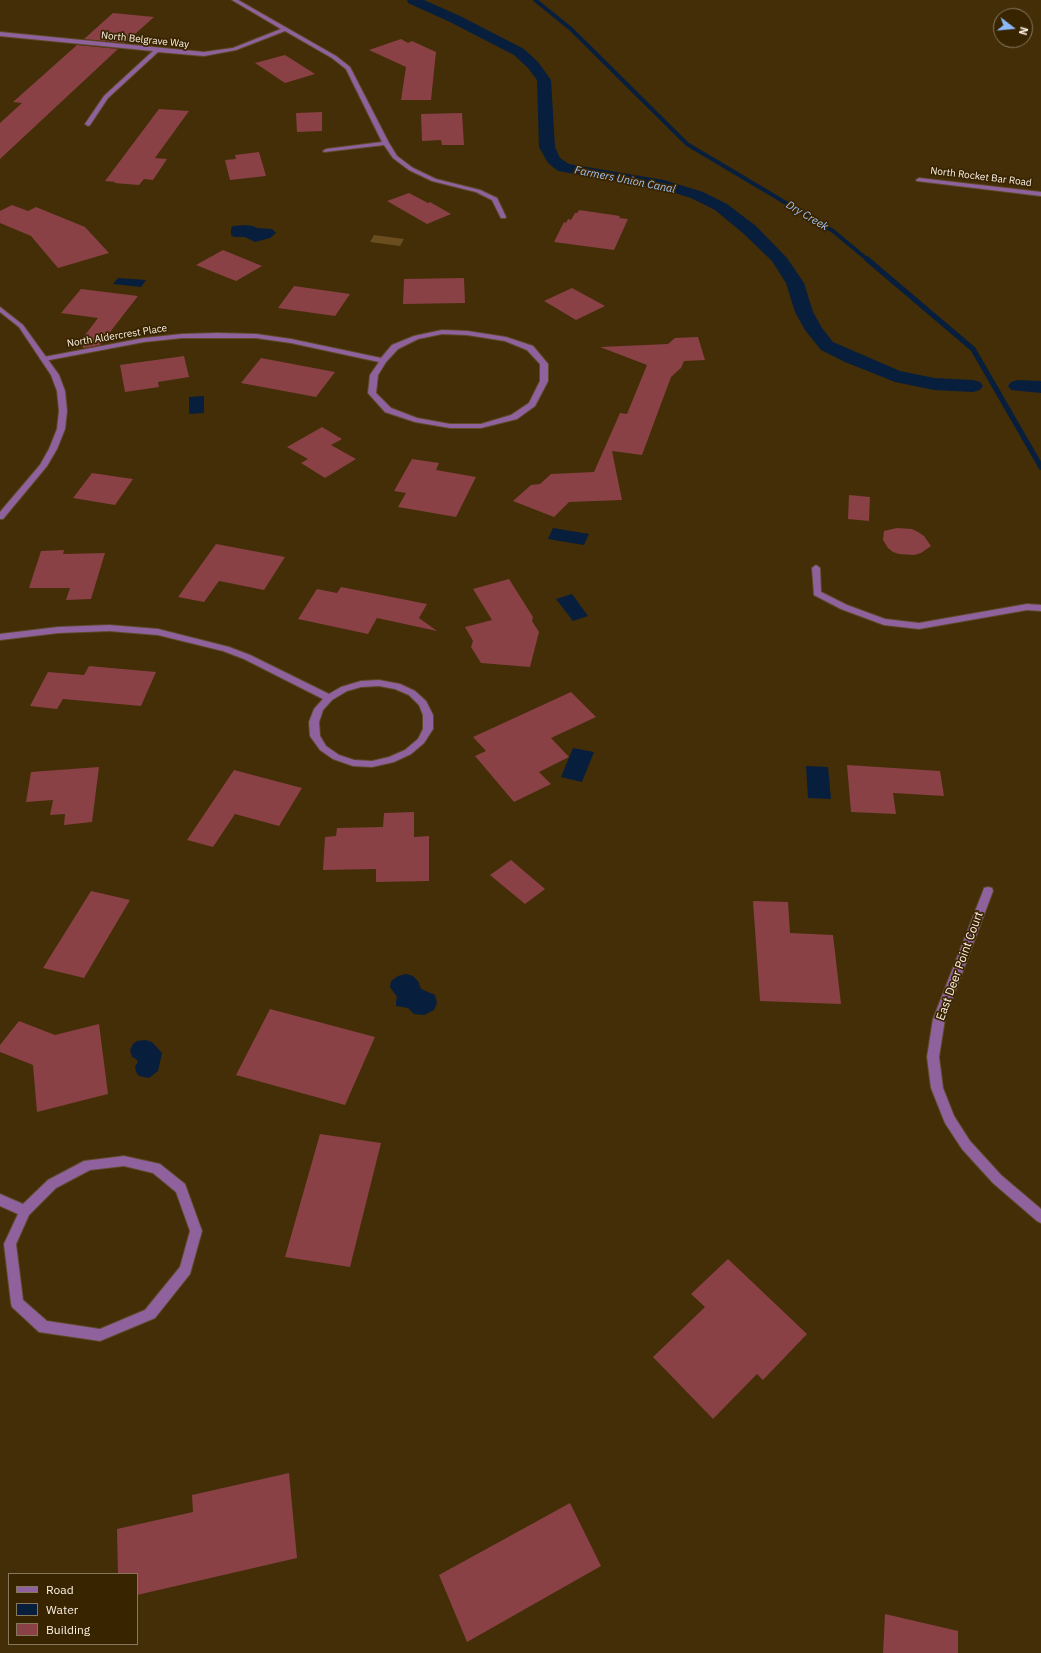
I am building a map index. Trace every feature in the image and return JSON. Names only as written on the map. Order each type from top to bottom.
[{"type":"street","points":[[234,0],[334,57],[348,68],[386,143],[395,157],[411,170],[434,180],[478,191],[495,199],[503,217]]},
{"type":"street","name":"North Belgrave Way","points":[[0,34],[189,53],[219,52],[246,45],[285,29]]},
{"type":"street","points":[[88,124],[106,97],[157,50]]},
{"type":"street","points":[[326,151],[386,143]]},
{"type":"street","name":"North Rocket Bar Road","points":[[919,180],[1041,194]]},
{"type":"street","points":[[0,309],[21,326],[55,375],[61,391],[63,411],[61,429],[53,449],[43,466],[0,517]]},
{"type":"street","points":[[442,332],[467,333],[506,339],[530,348],[544,364],[544,381],[532,404],[514,417],[481,426],[450,426],[415,420],[388,410],[372,393],[374,375],[383,361],[395,347],[416,337],[442,332]]},
{"type":"street","name":"North Aldercrest Place","points":[[44,359],[144,340],[182,336],[217,335],[256,336],[291,341],[383,361]]},
{"type":"street","points":[[816,568],[817,593],[844,607],[884,622],[919,626],[1027,606],[1041,608]]},
{"type":"street","points":[[0,637],[58,630],[109,628],[158,632],[226,649],[247,657],[329,698]]},
{"type":"street","points":[[379,683],[397,686],[412,693],[423,703],[428,715],[428,729],[421,741],[408,752],[391,760],[372,764],[353,763],[336,757],[323,748],[315,736],[314,722],[316,716],[319,709],[329,698],[344,689],[361,684],[379,683]]},
{"type":"street","name":"East Deer Point Court","points":[[988,891],[939,1020],[933,1057],[937,1088],[949,1119],[966,1145],[997,1179],[1041,1218]]},
{"type":"street","points":[[124,1161],[156,1168],[181,1188],[196,1231],[186,1270],[150,1314],[100,1335],[44,1327],[17,1302],[10,1244],[25,1211],[52,1184],[88,1165],[124,1161]]},
{"type":"street","points":[[0,1200],[25,1211]]},
{"type":"shaded area","points":[[374,235],[404,239],[400,246],[370,242]]},
{"type":"water","points":[[245,225],[257,228],[272,229],[276,233],[270,238],[255,242],[245,237],[234,237],[231,235],[231,228],[233,226]]},
{"type":"water","points":[[118,278],[146,280],[141,287],[113,284]]},
{"type":"water","points":[[204,396],[204,413],[189,414],[189,397]]},
{"type":"water","points":[[553,528],[589,534],[584,545],[548,539]]},
{"type":"water","points":[[572,594],[588,616],[573,621],[556,599]]},
{"type":"water","points":[[573,748],[594,752],[582,782],[561,777]]},
{"type":"water","points":[[806,766],[828,767],[831,799],[808,798]]},
{"type":"water","points":[[406,974],[413,976],[418,981],[421,989],[435,995],[437,1003],[434,1010],[424,1015],[414,1014],[408,1008],[396,1006],[397,997],[390,987],[391,981],[398,976]]},
{"type":"water","points":[[145,1040],[152,1042],[162,1053],[158,1071],[149,1078],[139,1076],[136,1072],[135,1066],[138,1062],[132,1057],[130,1050],[133,1044],[137,1041]]},
{"type":"building","points":[[113,13],[154,17],[125,43],[84,39]]},
{"type":"building","points":[[401,39],[408,43],[412,41],[436,52],[431,100],[401,100],[406,67],[369,50]]},
{"type":"building","points":[[77,45],[118,49],[0,159],[0,123],[22,103],[13,102]]},
{"type":"building","points":[[285,55],[315,74],[285,83],[255,63]]},
{"type":"building","points":[[159,109],[189,111],[155,158],[167,159],[153,180],[144,179],[139,185],[105,181]]},
{"type":"building","points":[[322,112],[322,131],[297,132],[296,113]]},
{"type":"building","points":[[462,113],[464,145],[442,145],[441,140],[422,141],[421,114]]},
{"type":"building","points":[[259,152],[266,176],[230,180],[225,160],[236,159],[235,155]]},
{"type":"building","points":[[409,193],[428,203],[430,202],[451,214],[427,224],[387,201]]},
{"type":"building","points":[[12,205],[28,211],[36,207],[85,227],[109,253],[58,268],[31,236],[0,223],[0,211]]},
{"type":"building","points":[[579,210],[620,216],[619,218],[628,219],[614,250],[554,242],[564,222],[566,223],[568,219],[571,220],[575,213]]},
{"type":"building","points":[[223,250],[262,266],[236,281],[196,265]]},
{"type":"building","points":[[464,278],[465,303],[403,304],[404,279]]},
{"type":"building","points":[[294,286],[350,294],[335,316],[278,308]]},
{"type":"building","points":[[572,288],[605,306],[576,320],[544,301]]},
{"type":"building","points":[[81,289],[138,296],[100,345],[84,348],[79,343],[98,318],[61,313]]},
{"type":"building","points":[[698,337],[705,360],[684,361],[681,368],[671,377],[642,455],[612,451],[622,500],[569,502],[554,517],[513,501],[531,485],[540,484],[551,474],[594,472],[620,413],[627,414],[647,365],[600,347],[668,344],[675,338]]},
{"type":"building","points":[[184,356],[189,377],[158,382],[159,387],[125,392],[120,365]]},
{"type":"building","points":[[261,358],[335,372],[316,397],[241,383]]},
{"type":"building","points":[[322,427],[342,439],[331,445],[356,459],[325,478],[301,463],[308,459],[287,447]]},
{"type":"building","points":[[412,459],[439,463],[436,470],[476,477],[456,517],[398,507],[406,493],[394,491]]},
{"type":"building","points":[[92,473],[133,479],[115,505],[73,498]]},
{"type":"building","points":[[849,495],[870,497],[869,521],[848,519]]},
{"type":"building","points":[[897,528],[912,529],[918,532],[924,536],[931,546],[921,553],[914,555],[893,552],[888,548],[883,540],[884,531]]},
{"type":"building","points":[[216,544],[285,557],[264,590],[219,581],[204,602],[178,597]]},
{"type":"building","points":[[64,550],[63,554],[105,553],[91,599],[66,600],[70,588],[29,588],[41,551]]},
{"type":"building","points":[[509,579],[533,617],[532,621],[539,632],[530,667],[481,663],[471,647],[473,641],[465,627],[492,620],[473,589]]},
{"type":"building","points":[[341,587],[427,604],[419,618],[437,631],[377,618],[368,634],[298,619],[317,589],[337,593]]},
{"type":"building","points":[[89,666],[156,672],[141,706],[63,699],[57,709],[30,706],[48,672],[84,675]]},
{"type":"building","points":[[571,692],[596,717],[551,738],[569,757],[539,772],[551,784],[514,802],[475,756],[486,751],[473,737]]},
{"type":"building","points":[[847,765],[940,771],[944,796],[893,793],[896,814],[851,812]]},
{"type":"building","points":[[99,767],[92,822],[64,825],[65,814],[50,815],[53,800],[26,802],[31,772]]},
{"type":"building","points":[[234,770],[302,788],[279,826],[235,814],[213,847],[187,840]]},
{"type":"building","points":[[414,812],[414,837],[429,836],[429,881],[376,882],[376,869],[323,870],[325,837],[336,836],[337,828],[383,827],[384,813]]},
{"type":"building","points":[[511,860],[545,889],[525,904],[490,875]]},
{"type":"building","points":[[91,891],[130,900],[84,978],[43,968]]},
{"type":"building","points":[[753,901],[788,902],[790,933],[833,935],[841,1004],[760,1001]]},
{"type":"building","points":[[270,1009],[375,1037],[345,1105],[236,1075]]},
{"type":"building","points":[[19,1021],[55,1035],[99,1024],[108,1094],[37,1112],[33,1065],[0,1052],[0,1045]]},
{"type":"building","points":[[320,1134],[381,1143],[350,1267],[285,1257]]},
{"type":"building","points":[[728,1259],[807,1334],[763,1380],[757,1374],[713,1419],[653,1357],[705,1307],[691,1294]]},
{"type":"building","points":[[289,1473],[297,1558],[138,1595],[138,1573],[118,1573],[117,1529],[193,1512],[192,1495]]},
{"type":"building","points":[[570,1503],[601,1566],[467,1642],[439,1575]]},
{"type":"building","points":[[885,1614],[958,1631],[958,1653],[883,1653]]},
{"type":"waterway","name":"Farmers Union Canal","points":[[413,0],[455,19],[519,52],[533,65],[544,80],[547,147],[553,160],[564,168],[664,185],[697,195],[721,207],[750,230],[779,258],[795,283],[804,312],[814,330],[827,346],[895,376],[934,384],[973,386]]},
{"type":"waterway","name":"Dry Creek","points":[[535,0],[571,29],[687,144],[833,231],[868,260]]},
{"type":"waterway","name":"Dry Creek","points":[[867,259],[973,349],[1041,467]]},
{"type":"waterway","name":"Farmers Union Canal","points":[[1018,386],[1041,387]]}]
